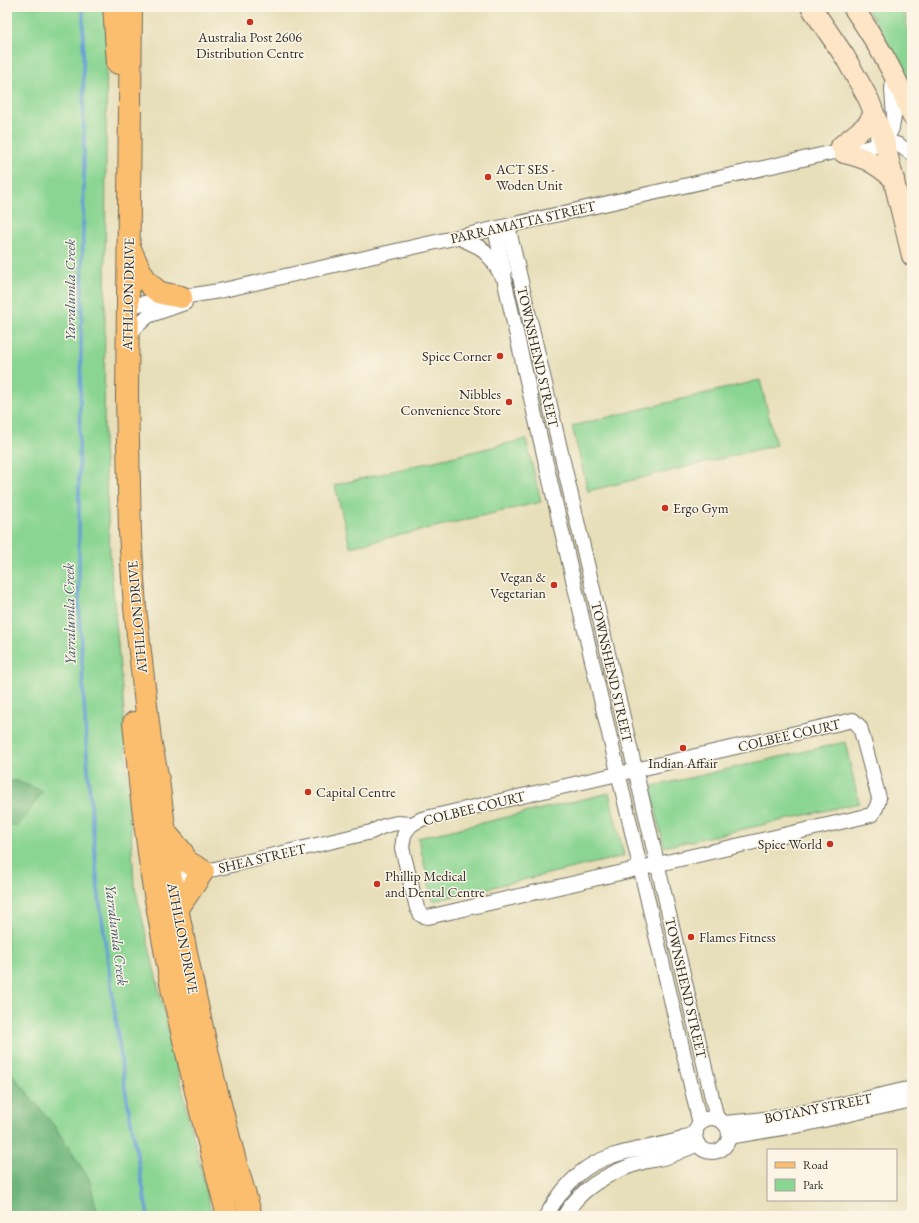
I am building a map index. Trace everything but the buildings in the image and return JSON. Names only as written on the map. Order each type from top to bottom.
[{"type":"main road","name":"ATHLLON DRIVE","points":[[114,7],[118,65],[117,185],[120,341],[114,459],[123,608],[141,792],[162,881],[174,1000],[228,1216]]},
{"type":"main road","name":"ATHLLON DRIVE","points":[[128,307],[132,7]]},
{"type":"main road","points":[[811,7],[845,57],[869,100],[884,140],[912,256]]},
{"type":"main road","points":[[853,7],[868,30],[893,75],[912,116]]},
{"type":"main road","points":[[874,114],[867,125],[840,150],[876,164],[894,179]]},
{"type":"main road","points":[[129,246],[140,272],[147,282],[160,292],[180,297]]},
{"type":"main road","points":[[120,341],[118,332],[121,313],[128,307]]},
{"type":"main road","name":"ATHLLON DRIVE","points":[[120,341],[127,397],[130,533],[135,608],[150,740],[158,780],[164,831],[162,881],[178,908],[214,1081],[234,1161],[251,1216]]},
{"type":"main road","points":[[164,831],[182,852],[186,861],[203,871],[178,908]]},
{"type":"street","points":[[893,75],[892,91],[894,117],[892,128],[884,140],[899,145],[912,154]]},
{"type":"street","name":"PARRAMATTA STREET","points":[[128,307],[212,292],[840,150],[879,145],[884,140]]},
{"type":"street","name":"TOWNSHEND STREET","points":[[501,227],[505,282],[640,868],[698,1134]]},
{"type":"street","name":"TOWNSHEND STREET","points":[[501,227],[720,1121]]},
{"type":"street","name":"TOWNSHEND STREET","points":[[458,237],[481,248],[488,254],[505,282]]},
{"type":"street","name":"PARRAMATTA STREET","points":[[120,341],[148,316],[212,292]]},
{"type":"street","name":"COLBEE COURT","points":[[853,720],[860,727],[878,798],[878,805],[876,810],[871,815],[428,917],[421,915],[402,848],[404,835],[412,824],[422,819],[618,774],[853,720]]},
{"type":"street","name":"SHEA STREET","points":[[371,832],[390,824],[412,824]]},
{"type":"street","name":"SHEA STREET","points":[[162,881],[371,832],[384,831],[395,838],[402,848]]},
{"type":"street","name":"BOTANY STREET","points":[[720,1121],[742,1122],[805,1113],[912,1088]]},
{"type":"street","name":"BOTANY STREET","points":[[729,1137],[806,1124],[912,1100]]},
{"type":"street","points":[[564,1216],[579,1196],[593,1184],[615,1172],[642,1162],[669,1156],[698,1134],[708,1120],[720,1121],[728,1130],[729,1137],[724,1147],[716,1152],[706,1150],[698,1134]]},
{"type":"street","points":[[546,1216],[555,1201],[569,1184],[581,1172],[594,1164],[611,1156],[698,1134]]},
{"type":"green space","points":[[7,7],[107,7],[104,447],[111,569],[123,699],[134,883],[212,1216],[7,1216]]},
{"type":"green space","points":[[866,7],[903,7],[912,49],[912,93],[877,24]]},
{"type":"green space","points":[[760,380],[776,445],[588,491],[572,426]]},
{"type":"green space","points":[[526,439],[541,502],[350,547],[335,485]]},
{"type":"green space","points":[[845,742],[859,803],[664,847],[650,787]]},
{"type":"green space","points":[[7,781],[16,781],[43,791],[17,826],[7,826]]},
{"type":"green space","points":[[609,793],[624,856],[433,901],[418,838]]},
{"type":"green space","points":[[7,1068],[55,1127],[89,1179],[98,1216],[7,1216]]},
{"type":"waterway","name":"Yarralumla Creek","points":[[83,7],[84,177],[79,462],[79,608],[87,758],[98,889],[125,1088],[148,1216]]},
{"type":"place","name":"Australia Post 2606 Distribution Centre","points":[[250,22]]},
{"type":"place","name":"ACT SES - Woden Unit","points":[[488,177]]},
{"type":"place","name":"Spice Corner","points":[[500,356]]},
{"type":"place","name":"Nibbles Convenience Store","points":[[509,402]]},
{"type":"place","name":"Ergo Gym","points":[[665,508]]},
{"type":"place","name":"Vegan & Vegetarian","points":[[554,585]]},
{"type":"place","name":"Indian Affair","points":[[683,748]]},
{"type":"place","name":"Capital Centre","points":[[308,792]]},
{"type":"place","name":"Spice World","points":[[830,844]]},
{"type":"place","name":"Phillip Medical and Dental Centre","points":[[377,884]]},
{"type":"place","name":"Flames Fitness","points":[[691,937]]}]
